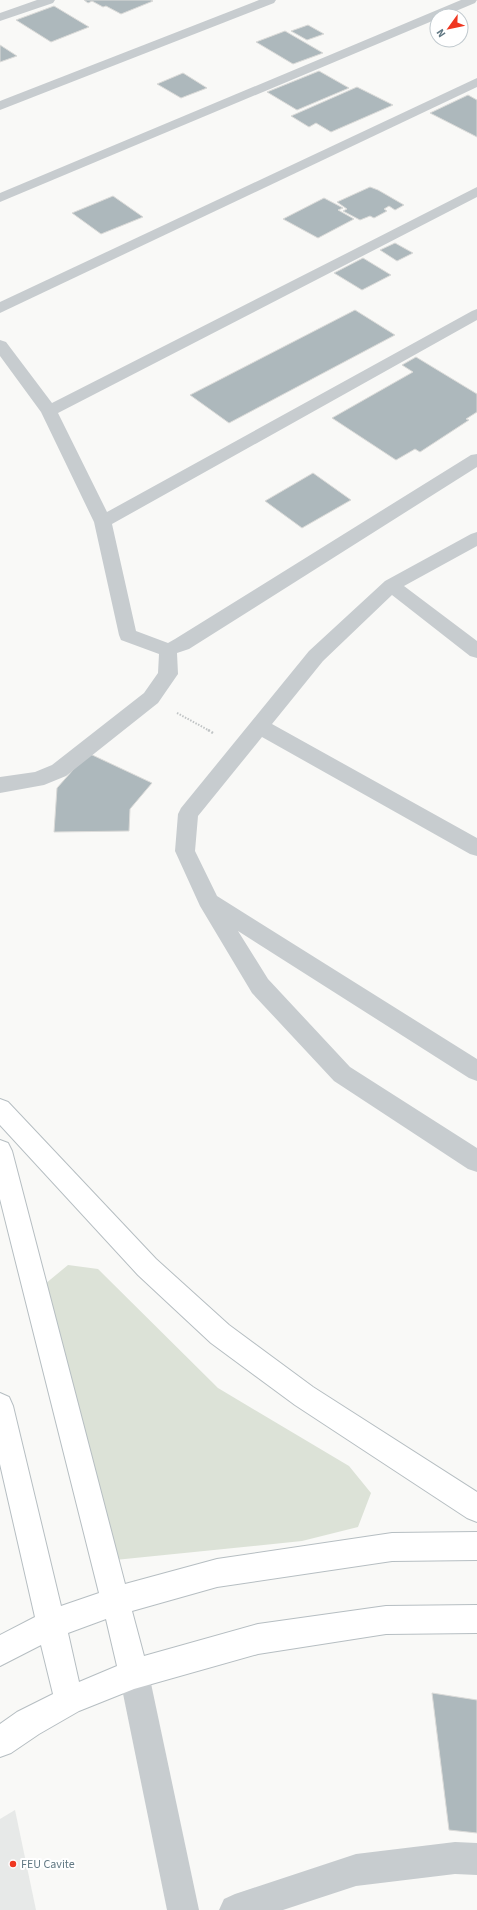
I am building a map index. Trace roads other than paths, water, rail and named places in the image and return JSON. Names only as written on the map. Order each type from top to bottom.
[{"type":"street","points":[[0,18],[49,0]]},
{"type":"street","points":[[0,106],[270,0]]},
{"type":"street","points":[[0,198],[471,0]]},
{"type":"street","points":[[0,308],[477,82]]},
{"type":"street","points":[[50,411],[477,191]]},
{"type":"street","points":[[103,522],[477,314]]},
{"type":"street","points":[[0,345],[50,411],[103,522],[128,635],[168,650],[182,644],[477,459]]},
{"type":"street","points":[[477,538],[390,585],[316,656],[188,814],[185,851],[208,900],[260,986],[342,1074],[477,1161]]},
{"type":"street","points":[[390,585],[477,651]]},
{"type":"street","points":[[0,785],[47,777],[60,772],[64,765],[150,698],[168,674],[168,650]]},
{"type":"street","points":[[259,726],[477,848]]},
{"type":"street","points":[[208,900],[477,1071]]},
{"type":"street","points":[[0,1109],[147,1267],[220,1334],[304,1396],[477,1508]]},
{"type":"street","points":[[0,1151],[134,1674],[183,1910]]},
{"type":"street","points":[[0,1406],[69,1701]]},
{"type":"street","points":[[0,1651],[50,1625],[116,1601],[217,1573],[392,1547],[477,1546]]},
{"type":"street","points":[[0,1742],[28,1723],[69,1701],[134,1674],[265,1638],[386,1620],[477,1620]]},
{"type":"street","points":[[235,1910],[356,1870],[455,1858],[477,1859]]},
{"type":"place","name":"FEU Cavite","points":[[13,1864]]}]
